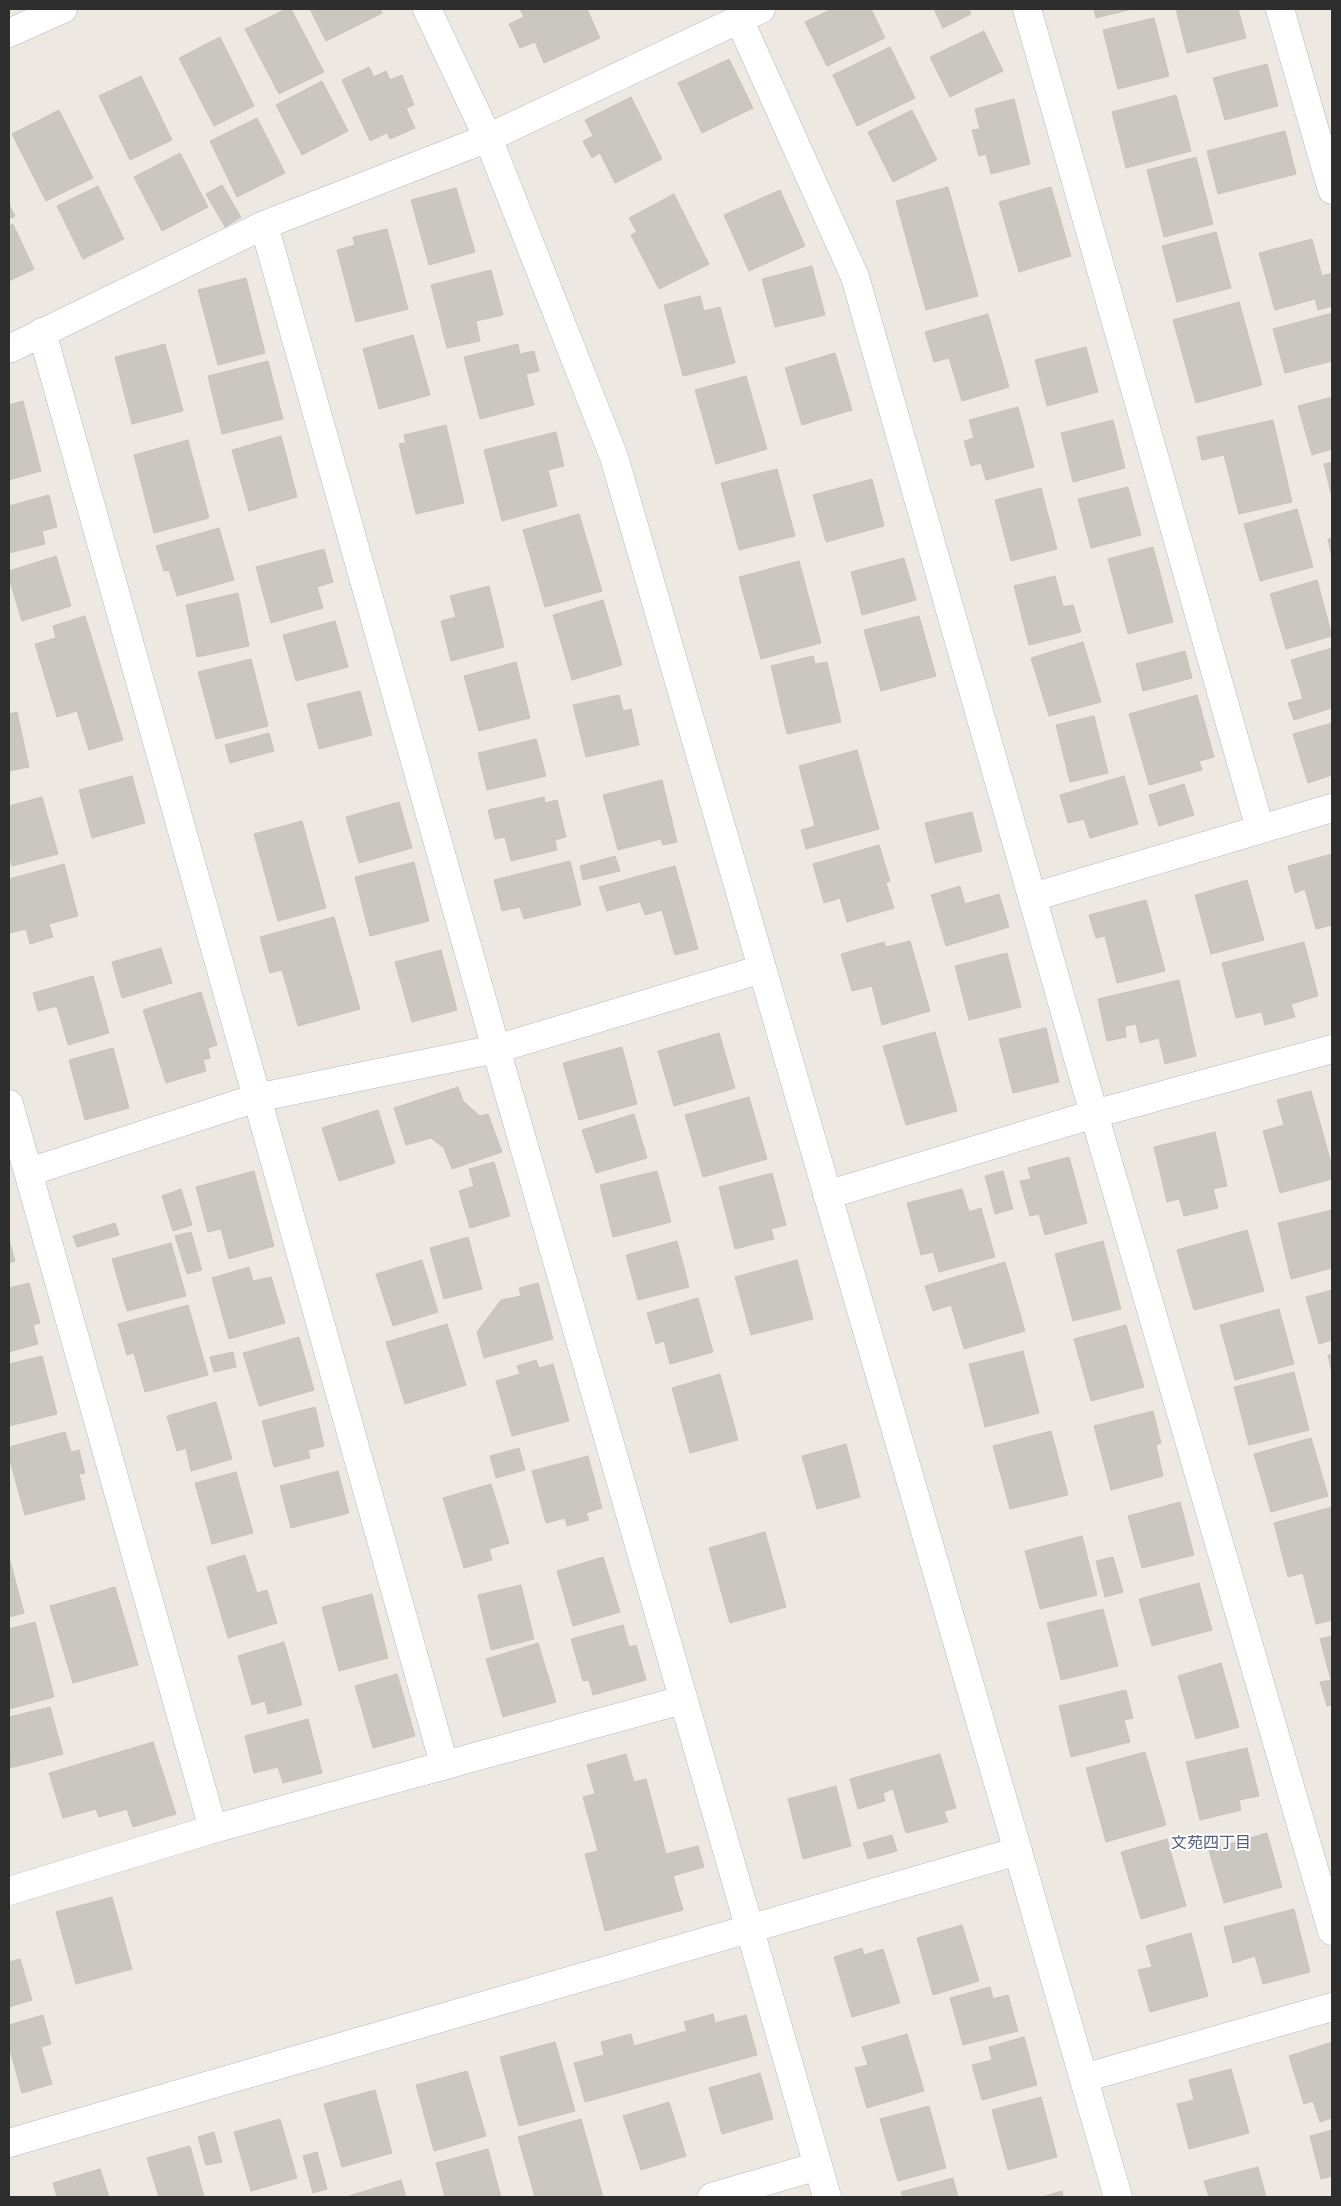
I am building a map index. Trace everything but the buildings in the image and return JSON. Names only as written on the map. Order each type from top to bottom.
[{"type":"street","points":[[9,33],[63,9]]},
{"type":"street","points":[[427,9],[488,138],[614,457],[1118,2197]]},
{"type":"street","points":[[1027,9],[1260,828]]},
{"type":"street","points":[[1280,9],[1332,190]]},
{"type":"street","points":[[9,348],[264,224],[488,138],[750,14],[855,277],[1094,1114],[1332,1931]]},
{"type":"street","points":[[264,224],[496,1049],[682,1700],[827,2197]]},
{"type":"street","points":[[42,332],[444,1764]]},
{"type":"street","points":[[1032,897],[1332,808]]},
{"type":"street","points":[[28,1172],[256,1098],[496,1049],[762,969]]},
{"type":"street","points":[[827,1194],[1094,1114],[1331,1056]]},
{"type":"street","points":[[9,1104],[213,1829]]},
{"type":"street","points":[[9,1891],[213,1829],[682,1700]]},
{"type":"street","points":[[9,2143],[1018,1851]]},
{"type":"street","points":[[1084,2078],[1332,2007]]},
{"type":"street","points":[[712,2197],[818,2166]]},
{"type":"district","name":"文苑四丁目","points":[[1211,1842]]}]
